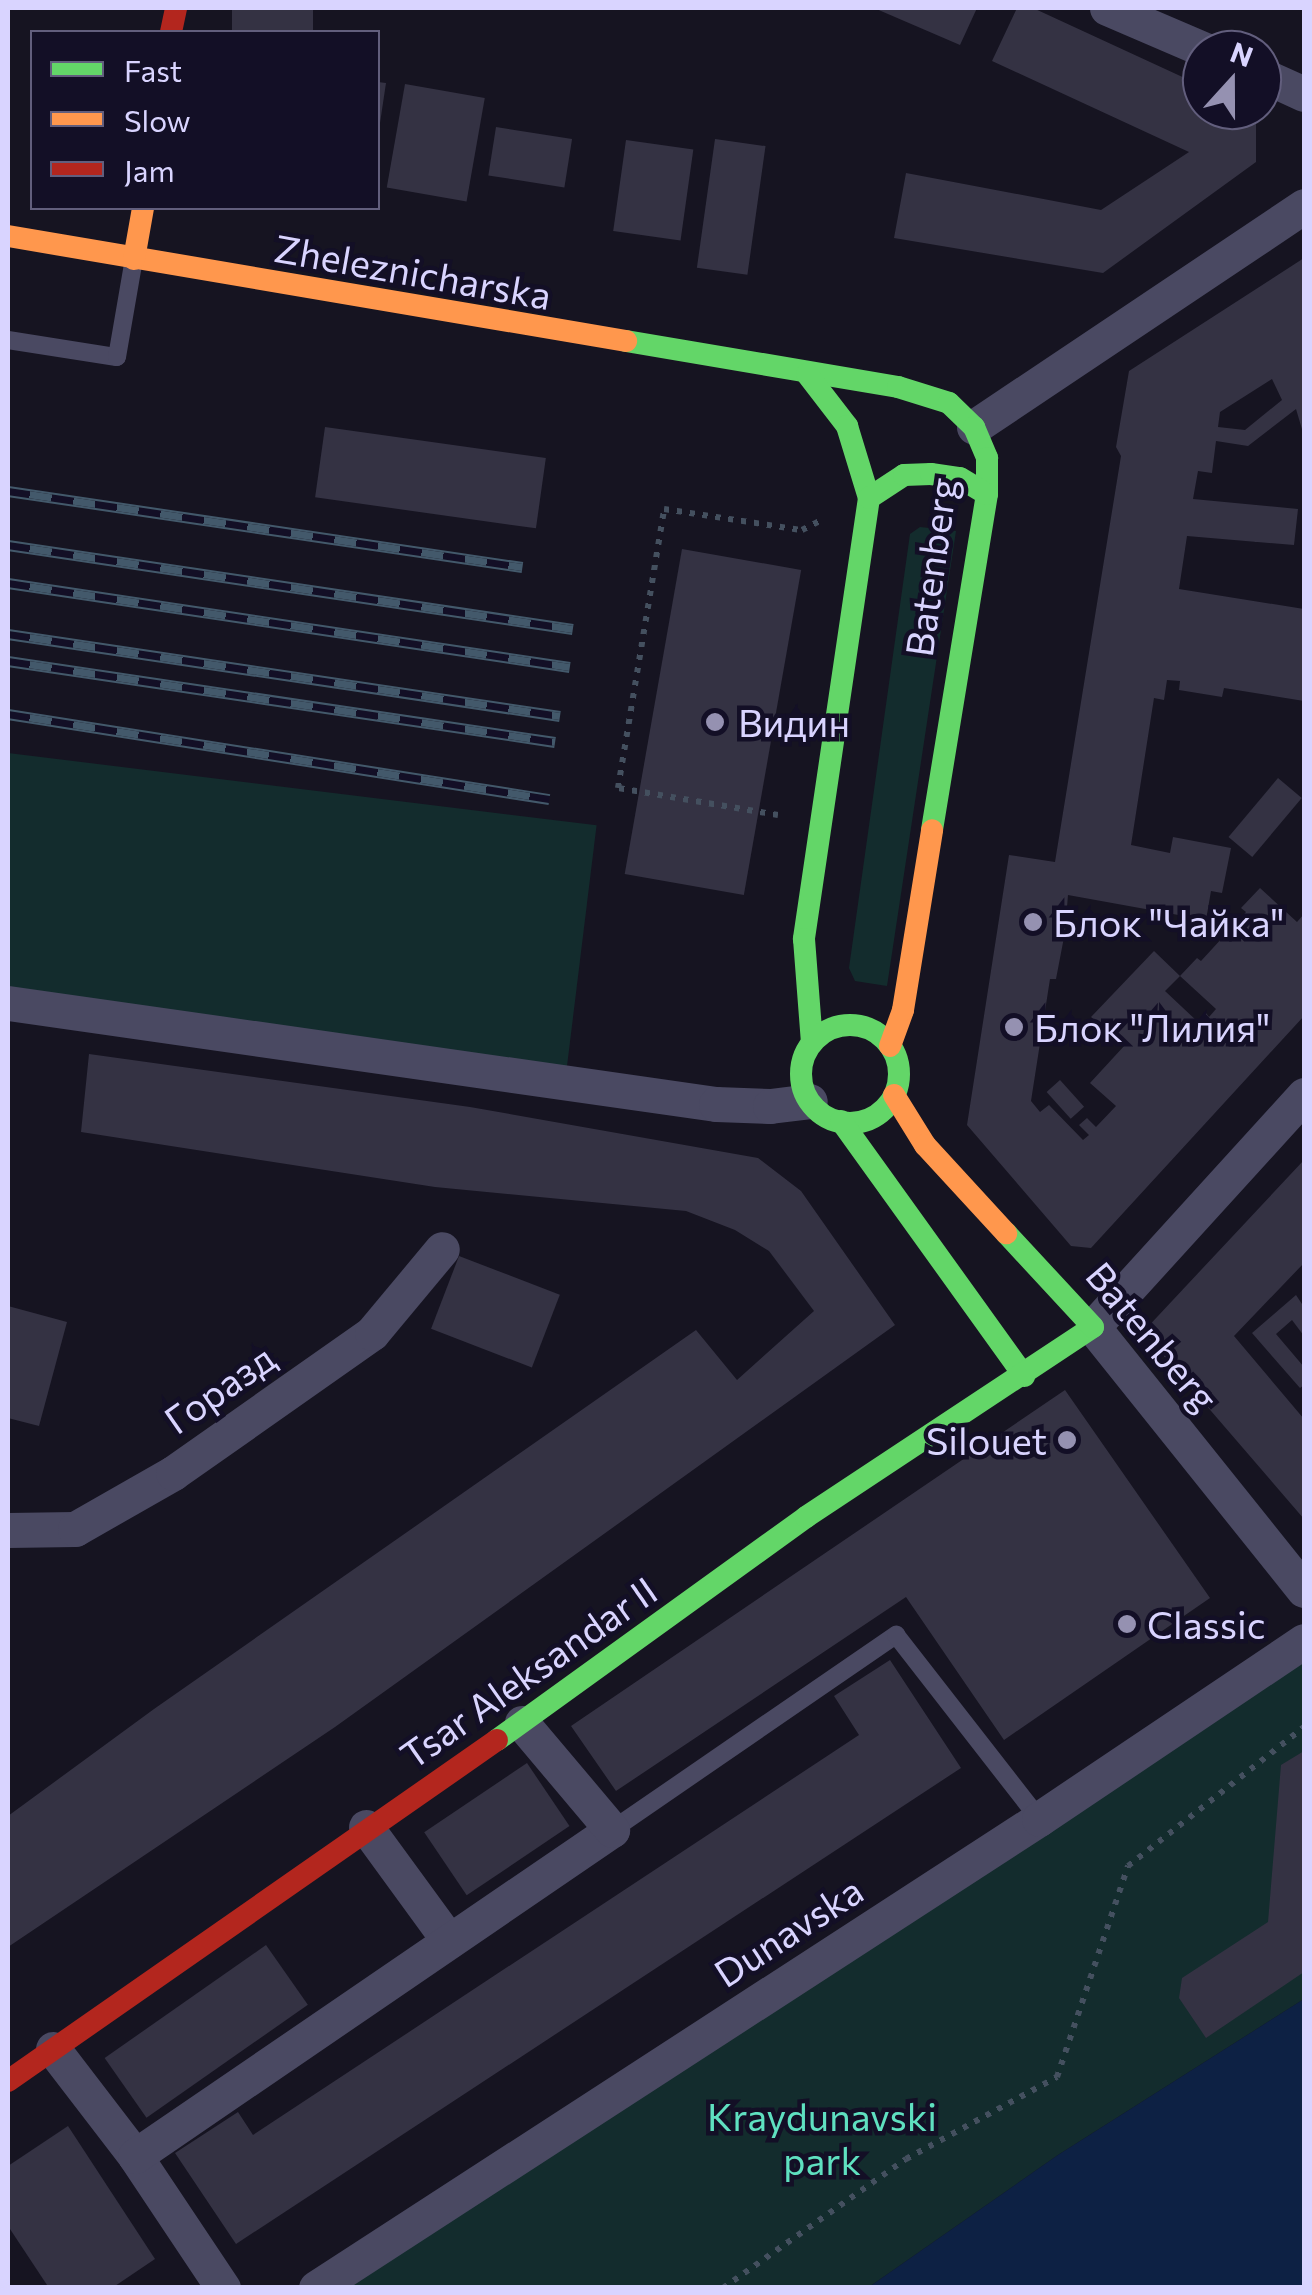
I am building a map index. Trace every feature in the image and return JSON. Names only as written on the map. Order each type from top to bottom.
[{"type":"street","points":[[1107,8],[1182,40]]},
{"type":"street","points":[[974,427],[1304,206]]},
{"type":"street","points":[[134,259],[143,210]]},
{"type":"street","name":"Zheleznicharska","points":[[8,236],[807,374]]},
{"type":"street","name":"Batenberg","points":[[807,374],[898,386],[949,403],[974,427],[987,458],[987,494],[903,1010],[890,1046]]},
{"type":"street","name":"Batenberg","points":[[807,374],[847,426],[868,498],[804,939],[812,1043]]},
{"type":"street","points":[[868,498],[904,476],[931,474],[960,478],[987,494]]},
{"type":"street","points":[[8,1004],[716,1104],[770,1106],[810,1101]]},
{"type":"street","points":[[852,1025],[866,1028],[890,1046],[899,1070],[894,1095],[874,1117],[840,1121],[829,1118],[810,1101],[800,1070],[812,1043],[837,1026],[852,1025]]},
{"type":"street","name":"Batenberg","points":[[894,1095],[926,1145],[1093,1327],[1304,1590]]},
{"type":"street","points":[[1093,1327],[1304,1095]]},
{"type":"street","points":[[840,1121],[1024,1376]]},
{"type":"street","name":"Горазд","points":[[8,1530],[74,1529],[172,1473],[372,1333],[442,1249]]},
{"type":"street","name":"Tsar Aleksandar II","points":[[8,2081],[366,1826],[522,1723],[806,1517],[1093,1327]]},
{"type":"street","name":"Dunavska","points":[[316,2288],[1039,1819],[1304,1641]]},
{"type":"street","points":[[135,2156],[612,1830],[522,1723]]},
{"type":"street","points":[[366,1826],[449,1941]]},
{"type":"street","points":[[53,2049],[135,2156],[223,2288]]},
{"type":"lane","points":[[8,340],[117,356],[134,259]]},
{"type":"lane","points":[[612,1830],[896,1636],[1039,1819]]},
{"type":"path","points":[[761,812],[618,788],[664,508],[802,530],[868,498]]},
{"type":"path","points":[[722,2288],[906,2159],[1058,2077],[1128,1866],[1304,1727]]},
{"type":"green space","points":[[920,527],[956,531],[887,986],[855,981],[849,968],[910,534]]},
{"type":"green space","points":[[8,753],[597,825],[566,1073],[8,1005]]},
{"type":"green space","name":"Kraydunavski park","points":[[1304,1641],[1304,1999],[1058,2155],[869,2287],[316,2288]]},
{"type":"water","points":[[1304,1999],[1304,2287],[869,2287],[1058,2155]]},
{"type":"building","points":[[232,8],[313,8],[313,30],[232,30]]},
{"type":"building","points":[[874,8],[977,8],[960,45]]},
{"type":"building","points":[[1017,8],[1033,8],[1182,77],[1182,130],[1256,130],[1256,162],[1103,273],[894,238],[906,173],[1101,210],[1189,152],[992,61]]},
{"type":"building","points":[[380,82],[386,83],[380,123]]},
{"type":"building","points":[[405,84],[485,98],[467,201],[387,187]]},
{"type":"building","points":[[496,127],[572,139],[564,187],[488,175]]},
{"type":"building","points":[[715,139],[766,146],[747,275],[697,268]]},
{"type":"building","points":[[626,140],[693,149],[681,241],[613,231]]},
{"type":"building","points":[[1304,258],[1304,436],[1296,409],[1248,446],[1216,441],[1212,473],[1198,471],[1193,499],[1298,509],[1294,545],[1187,536],[1179,589],[1304,609],[1304,701],[1224,688],[1222,697],[1179,690],[1180,681],[1167,680],[1164,700],[1154,698],[1131,845],[1170,853],[1173,837],[1231,848],[1222,893],[1211,891],[1206,920],[1068,895],[1065,932],[1056,979],[1050,979],[1031,1101],[1040,1112],[1049,1105],[1083,1140],[1089,1135],[1079,1125],[1087,1118],[1096,1127],[1116,1106],[1090,1083],[1125,1045],[1091,1017],[1154,951],[1180,976],[1197,958],[1201,961],[1246,912],[1241,908],[1260,888],[1297,922],[1304,914],[1304,1016],[1091,1248],[1071,1246],[967,1125],[1009,855],[1055,862],[1121,456],[1116,447],[1129,371]],"holes":[[[1272,379],[1282,400],[1245,430],[1218,427],[1220,412]],[[1180,976],[1216,1009],[1198,1022],[1165,991]]]},
{"type":"building","points":[[325,427],[546,458],[536,528],[315,497]]},
{"type":"building","points":[[682,549],[801,570],[744,895],[625,874]]},
{"type":"building","points":[[1278,778],[1302,798],[1252,857],[1229,837]]},
{"type":"building","points":[[89,1054],[470,1107],[758,1158],[801,1191],[895,1325],[335,1727],[8,1947],[8,1816],[154,1709],[696,1330],[737,1380],[814,1311],[769,1251],[735,1230],[686,1211],[435,1187],[81,1132]]},
{"type":"building","points":[[1060,1080],[1084,1107],[1071,1119],[1047,1092]]},
{"type":"building","points":[[1304,1160],[1304,1263],[1234,1336],[1304,1419],[1304,1519],[1143,1332]]},
{"type":"building","points":[[459,1256],[560,1295],[532,1368],[431,1329]]},
{"type":"building","points":[[1296,1295],[1304,1307],[1304,1336],[1292,1320],[1276,1334],[1304,1367],[1304,1385],[1300,1388],[1252,1333]]},
{"type":"building","points":[[8,1306],[67,1322],[39,1426],[8,1418]]},
{"type":"building","points":[[1065,1390],[1210,1598],[1004,1740],[906,1597],[616,1791],[571,1726]]},
{"type":"building","points":[[890,1660],[961,1768],[236,2244],[175,2153],[238,2112],[253,2135],[859,1735],[834,1696]]},
{"type":"building","points":[[1304,1751],[1304,1972],[1206,2038],[1179,1998],[1182,1978],[1268,1922],[1281,1765]]},
{"type":"building","points":[[527,1763],[569,1826],[467,1895],[424,1832]]},
{"type":"building","points":[[266,1945],[308,2005],[146,2118],[105,2058]]},
{"type":"building","points":[[68,2126],[155,2259],[112,2288],[49,2288],[8,2226],[8,2166]]},
{"type":"railway","points":[[8,491],[522,567]]},
{"type":"railway","points":[[8,545],[573,629]]},
{"type":"railway","points":[[8,583],[570,667]]},
{"type":"railway","points":[[8,634],[560,716]]},
{"type":"railway","points":[[8,661],[555,742]]},
{"type":"railway","points":[[8,714],[549,799]]},
{"type":"traffic: fast","points":[[626,341],[898,387],[949,403],[974,427],[987,458],[987,494],[932,830]]},
{"type":"traffic: fast","points":[[807,374],[847,426],[869,498],[804,939],[812,1043]]},
{"type":"traffic: fast","points":[[869,498],[904,475],[931,474],[960,478],[987,494]]},
{"type":"traffic: fast","points":[[850,1025],[877,1033],[891,1047],[899,1074],[891,1101],[877,1115],[850,1123],[823,1115],[809,1101],[801,1074],[809,1047],[823,1033],[850,1025]]},
{"type":"traffic: fast","points":[[841,1121],[1024,1376]]},
{"type":"traffic: fast","points":[[497,1740],[806,1517],[1093,1327],[1006,1233]]},
{"type":"traffic: slow","points":[[134,259],[143,210]]},
{"type":"traffic: slow","points":[[8,236],[626,341]]},
{"type":"traffic: slow","points":[[890,1046],[903,1010],[932,830]]},
{"type":"traffic: slow","points":[[894,1095],[925,1145],[1006,1233]]},
{"type":"traffic: jam","points":[[171,30],[176,8]]},
{"type":"traffic: jam","points":[[8,2081],[497,1740]]},
{"type":"place","name":"Видин","points":[[715,722]]},
{"type":"place","name":"Блок \"Чайка\"","points":[[1033,922]]},
{"type":"place","name":"Блок \"Лилия\"","points":[[1014,1027]]},
{"type":"place","name":"Silouet","points":[[1067,1440]]},
{"type":"place","name":"Classic","points":[[1127,1624]]}]
